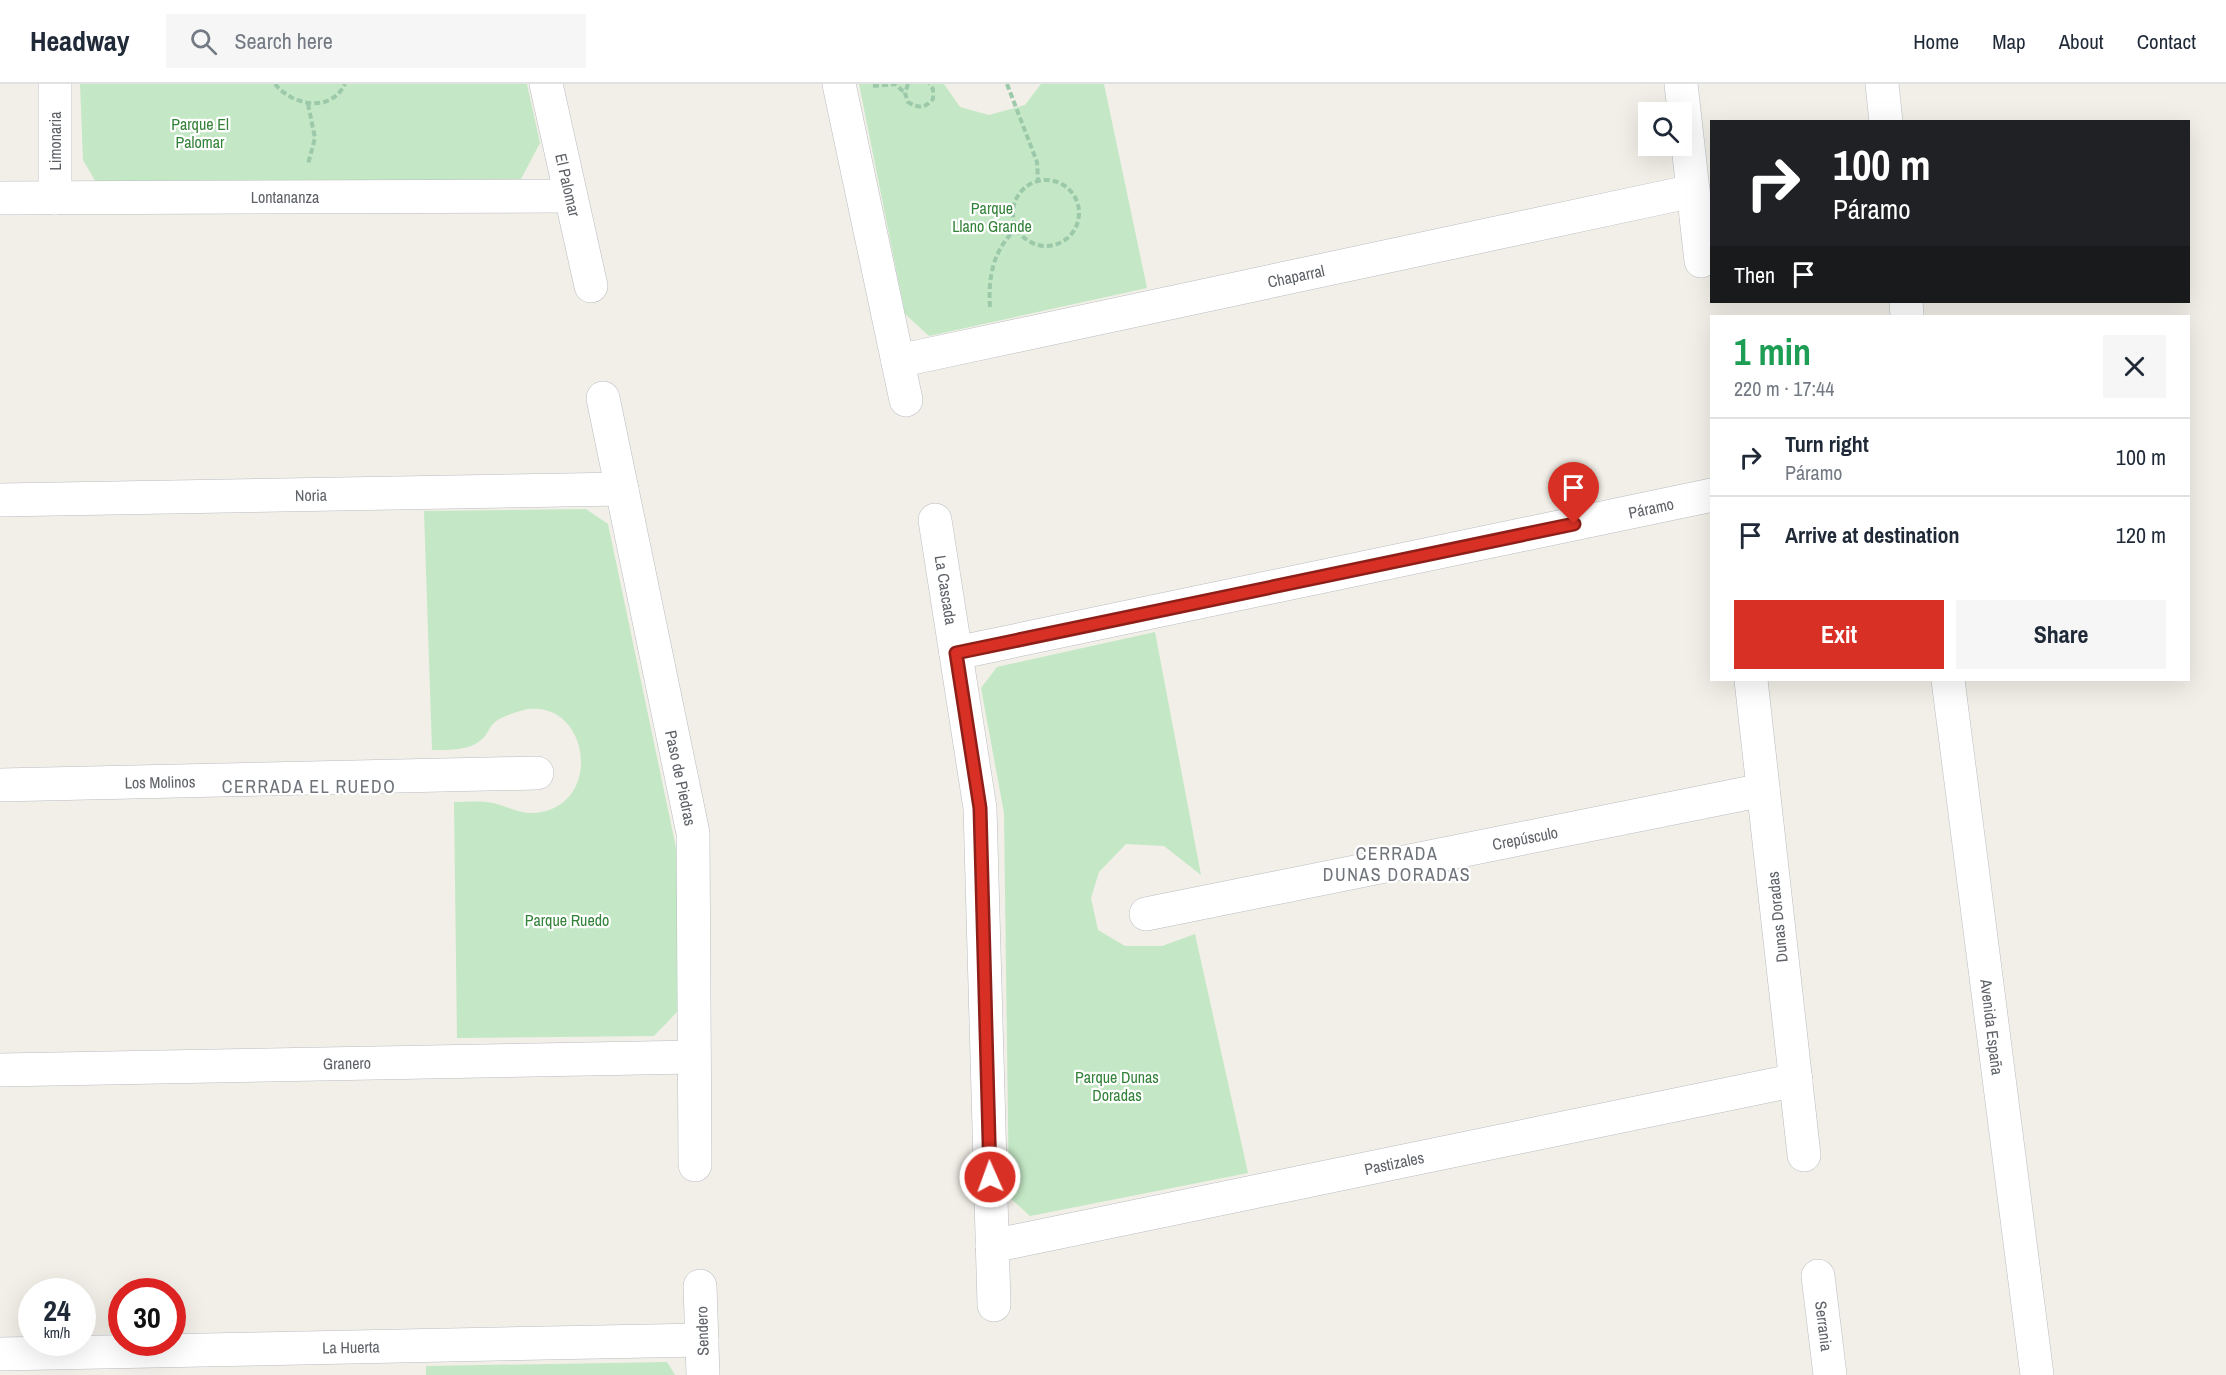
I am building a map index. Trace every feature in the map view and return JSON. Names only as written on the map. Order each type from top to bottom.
[{"type":"street","name":"Limonaria","points":[[55,84],[55,198]]},
{"type":"street","name":"El Palomar","points":[[546,84],[591,286]]},
{"type":"street","points":[[839,84],[906,400]]},
{"type":"street","points":[[1681,84],[1701,261]]},
{"type":"street","points":[[1882,84],[1886,120]]},
{"type":"street","name":"Chaparral","points":[[898,360],[1693,191]]},
{"type":"street","name":"Lontananza","points":[[0,198],[570,196]]},
{"type":"street","name":"Paso de Piedras","points":[[603,398],[693,833],[695,1165]]},
{"type":"street","name":"Noria","points":[[0,500],[622,489]]},
{"type":"street","name":"Páramo","points":[[956,653],[1710,495]]},
{"type":"street","name":"La Cascada","points":[[935,520],[980,808],[994,1305]]},
{"type":"street","name":"Dunas Doradas","points":[[1750,681],[1804,1155]]},
{"type":"street","name":"Avenida España","points":[[1948,681],[2037,1375]]},
{"type":"street","name":"Los Molinos","points":[[0,785],[537,773]]},
{"type":"street","name":"Crepúsculo","points":[[1146,914],[1763,790]]},
{"type":"street","name":"Granero","points":[[0,1070],[694,1057]]},
{"type":"street","name":"Pastizales","points":[[992,1246],[1796,1080]]},
{"type":"street","name":"Serrania","points":[[1818,1276],[1821,1373]]},
{"type":"street","name":"Sendero","points":[[700,1286],[703,1375]]},
{"type":"street","name":"La Huerta","points":[[0,1354],[702,1340]]},
{"type":"path","points":[[274,84],[286,96],[308,104],[330,99],[345,84]]},
{"type":"path","points":[[908,84],[905,93],[908,102],[916,107],[926,106],[933,99],[933,89],[929,84]]},
{"type":"path","points":[[933,89],[938,84]]},
{"type":"path","points":[[1007,84],[1037,162],[1038,180]]},
{"type":"path","points":[[305,171],[315,148],[308,104]]},
{"type":"path","points":[[1038,180],[1052,180],[1064,185],[1073,194],[1078,206],[1078,220],[1073,232],[1063,241],[1050,246],[1025,239],[1016,229],[1012,217],[1013,205],[1018,194],[1038,180]]},
{"type":"path","points":[[992,340],[989,286],[993,262],[1009,235],[1016,229]]},
{"type":"green space","name":"Parque El Palomar","points":[[80,84],[527,84],[540,143],[521,179],[97,184],[83,160]]},
{"type":"green space","name":"Parque Llano Grande","points":[[859,84],[944,84],[960,107],[989,115],[1025,105],[1041,84],[1104,84],[1147,288],[929,336],[905,314]]},
{"type":"green space","name":"Parque Ruedo","points":[[586,509],[608,524],[679,862],[677,1012],[654,1036],[457,1038],[454,802],[492,803],[528,813],[557,807],[572,793],[580,776],[581,756],[576,737],[565,721],[550,711],[529,709],[498,720],[476,744],[458,749],[432,750],[424,511]]},
{"type":"green space","name":"Parque Dunas Doradas","points":[[1155,632],[1201,875],[1164,846],[1126,844],[1099,872],[1091,898],[1098,930],[1125,946],[1162,946],[1195,934],[1248,1173],[1030,1216],[1009,1197],[1004,813],[981,688],[997,667]]},
{"type":"green space","points":[[667,1362],[675,1375],[426,1375],[426,1366]]},
{"type":"district","name":"CERRADA EL RUEDO","points":[[309,786]]},
{"type":"district","name":"CERRADA DUNAS DORADAS","points":[[1397,863]]},
{"type":"route","points":[[990,1177],[980,808],[956,653],[1574,524]]}]
